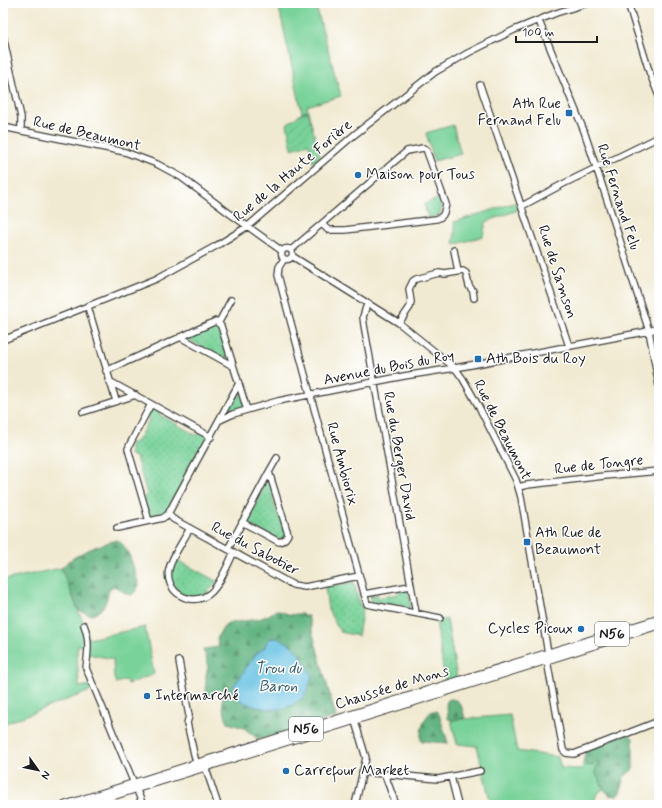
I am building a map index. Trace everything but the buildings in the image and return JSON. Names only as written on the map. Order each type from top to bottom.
[{"type":"main road","name":"Chaussée de Mons","points":[[84,805],[136,786],[354,718],[659,619]]},
{"type":"main road","name":"Chaussée de Mons","points":[[547,656],[659,625]]},
{"type":"main road","name":"Chaussée de Mons","points":[[65,805],[136,786]]},
{"type":"street","name":"Rue de la Haute Forière","points":[[3,340],[88,307],[166,274],[216,246],[248,226],[354,135],[435,72],[502,35],[556,13],[588,3]]},
{"type":"street","points":[[628,3],[650,74],[659,96]]},
{"type":"street","name":"Rue Fernand Felu","points":[[539,21],[584,131],[649,331],[659,386]]},
{"type":"street","points":[[3,36],[21,117],[21,131]]},
{"type":"street","name":"Rue de Samson","points":[[480,85],[568,346]]},
{"type":"street","name":"Rue de Beaumont","points":[[3,127],[125,152],[145,159],[181,177],[282,251]]},
{"type":"street","points":[[522,206],[563,184],[659,137]]},
{"type":"street","points":[[291,253],[287,249],[282,251],[281,254],[284,259],[288,260],[291,253],[322,224],[400,156],[407,151],[423,148],[427,152],[446,204],[442,217],[345,230],[328,230],[322,224]]},
{"type":"street","points":[[454,250],[458,272]]},
{"type":"street","name":"Rue de Beaumont","points":[[291,253],[367,304],[399,323],[454,368],[479,407],[516,480],[521,497],[563,750],[566,753],[574,754],[659,721]]},
{"type":"street","name":"Rue Ambiorix","points":[[284,259],[279,267],[278,275],[364,594]]},
{"type":"street","points":[[399,323],[410,307],[411,302],[408,289],[416,279],[439,273],[445,274],[462,271],[466,273],[474,298]]},
{"type":"street","points":[[219,322],[231,300]]},
{"type":"street","name":"Rue du Berger David","points":[[367,304],[363,318],[373,383],[416,613]]},
{"type":"street","points":[[88,307],[116,401]]},
{"type":"street","points":[[106,371],[214,322],[219,322]]},
{"type":"street","points":[[219,322],[247,410]]},
{"type":"street","name":"Avenue du Bois du Roy","points":[[220,420],[233,414],[278,401],[659,328]]},
{"type":"street","points":[[180,337],[233,366]]},
{"type":"street","points":[[110,381],[211,437]]},
{"type":"street","points":[[117,528],[163,518],[168,514],[238,385]]},
{"type":"street","points":[[83,412],[136,395]]},
{"type":"street","points":[[149,521],[128,448],[151,404]]},
{"type":"street","points":[[190,528],[171,564],[168,573],[173,589],[183,597],[196,599],[208,595],[215,587],[242,522],[277,458]]},
{"type":"street","name":"Rue de Tongre","points":[[518,488],[526,485],[659,471]]},
{"type":"street","points":[[242,522],[279,542],[286,539],[288,534],[269,472]]},
{"type":"street","name":"Rue du Sabotier","points":[[168,514],[173,519],[288,583],[304,587],[359,576]]},
{"type":"street","points":[[410,586],[364,594],[367,604],[440,618]]},
{"type":"street","points":[[84,625],[88,636],[86,668],[143,805]]},
{"type":"street","points":[[179,661],[189,716],[187,723],[201,765],[218,805]]},
{"type":"street","points":[[354,718],[366,758],[355,805]]},
{"type":"street","points":[[362,772],[438,779],[480,771]]},
{"type":"street","points":[[385,775],[396,805]]},
{"type":"street","points":[[451,777],[458,805]]},
{"type":"green space","points":[[278,3],[315,3],[341,96],[307,106],[308,111],[302,113]]},
{"type":"green space","points":[[308,111],[320,156],[313,163],[309,144],[292,149],[287,124],[302,113]]},
{"type":"green space","points":[[453,125],[461,154],[434,161],[426,133]]},
{"type":"green space","points":[[439,198],[442,207],[440,214],[428,219],[424,204]]},
{"type":"green space","points":[[520,201],[523,208],[486,222],[483,236],[454,245],[454,222]]},
{"type":"green space","points":[[219,322],[228,356],[226,359],[187,339],[188,336]]},
{"type":"green space","points":[[236,391],[240,391],[245,404],[242,411],[230,415],[226,410]]},
{"type":"green space","points":[[151,404],[160,409],[160,415],[196,435],[202,432],[211,437],[168,514],[149,521],[143,500],[147,494],[136,457],[130,455],[130,444],[137,441],[149,420],[146,414]]},
{"type":"green space","points":[[267,481],[270,482],[275,492],[272,496],[278,515],[283,517],[288,534],[283,541],[242,522],[250,509],[253,510],[262,494],[259,492]]},
{"type":"green space","points":[[117,540],[125,547],[131,560],[139,585],[136,591],[132,595],[127,594],[114,586],[109,589],[106,602],[99,611],[92,615],[79,611],[61,568],[73,558],[88,550]]},
{"type":"green space","points":[[174,558],[218,582],[201,598],[183,597],[169,579]]},
{"type":"green space","points":[[61,568],[87,632],[88,639],[145,627],[154,674],[128,684],[126,680],[116,683],[114,678],[113,659],[88,654],[86,646],[78,645],[77,654],[79,687],[93,685],[93,690],[3,724],[3,580]]},
{"type":"green space","points":[[354,582],[360,606],[363,607],[358,636],[340,632],[328,610],[325,587]]},
{"type":"green space","points":[[401,589],[408,591],[411,605],[409,609],[405,609],[404,606],[382,603],[382,605],[370,601],[372,595],[378,594],[377,598],[398,594]]},
{"type":"green space","points":[[276,610],[291,615],[302,613],[308,616],[336,717],[259,740],[244,728],[228,723],[223,708],[222,692],[219,689],[215,690],[213,695],[208,696],[206,694],[206,675],[208,667],[206,656],[203,651],[204,649],[219,647],[217,639],[219,634],[229,623],[259,619]],"holes":[[[271,638],[279,639],[291,646],[312,677],[302,699],[232,689],[255,655],[265,647],[267,641]]]},
{"type":"green space","points":[[447,619],[457,678],[445,682],[436,621]]},
{"type":"green space","points":[[451,699],[459,703],[465,718],[451,720],[447,718],[448,714],[446,704],[448,700]]},
{"type":"green space","points":[[432,711],[436,711],[439,714],[448,743],[421,741],[423,725],[426,717]]},
{"type":"green space","points":[[510,715],[517,751],[558,757],[561,768],[582,769],[584,759],[586,765],[600,762],[595,772],[604,789],[596,795],[596,805],[491,805],[477,746],[457,744],[451,720]]},
{"type":"green space","points":[[627,733],[633,738],[633,769],[623,778],[622,787],[617,796],[609,795],[595,772],[597,765],[600,762],[597,762],[592,766],[586,765],[584,759],[585,750]]},
{"type":"water","name":"Trou du Baron","points":[[272,638],[279,639],[292,646],[302,657],[312,677],[305,695],[294,704],[281,709],[260,708],[252,705],[239,699],[234,694],[232,689],[255,655],[265,647],[267,641]]},
{"type":"place","name":"Ath Rue Fernand Felu","points":[[569,113]]},
{"type":"place","name":"Maison pour Tous","points":[[358,175]]},
{"type":"place","name":"Ath Bois du Roy","points":[[478,359]]},
{"type":"place","name":"Ath Rue de Beaumont","points":[[527,542]]},
{"type":"place","name":"Cycles Picoux","points":[[581,629]]},
{"type":"place","name":"Intermarché","points":[[147,696]]},
{"type":"place","name":"Carrefour Market","points":[[286,771]]}]
